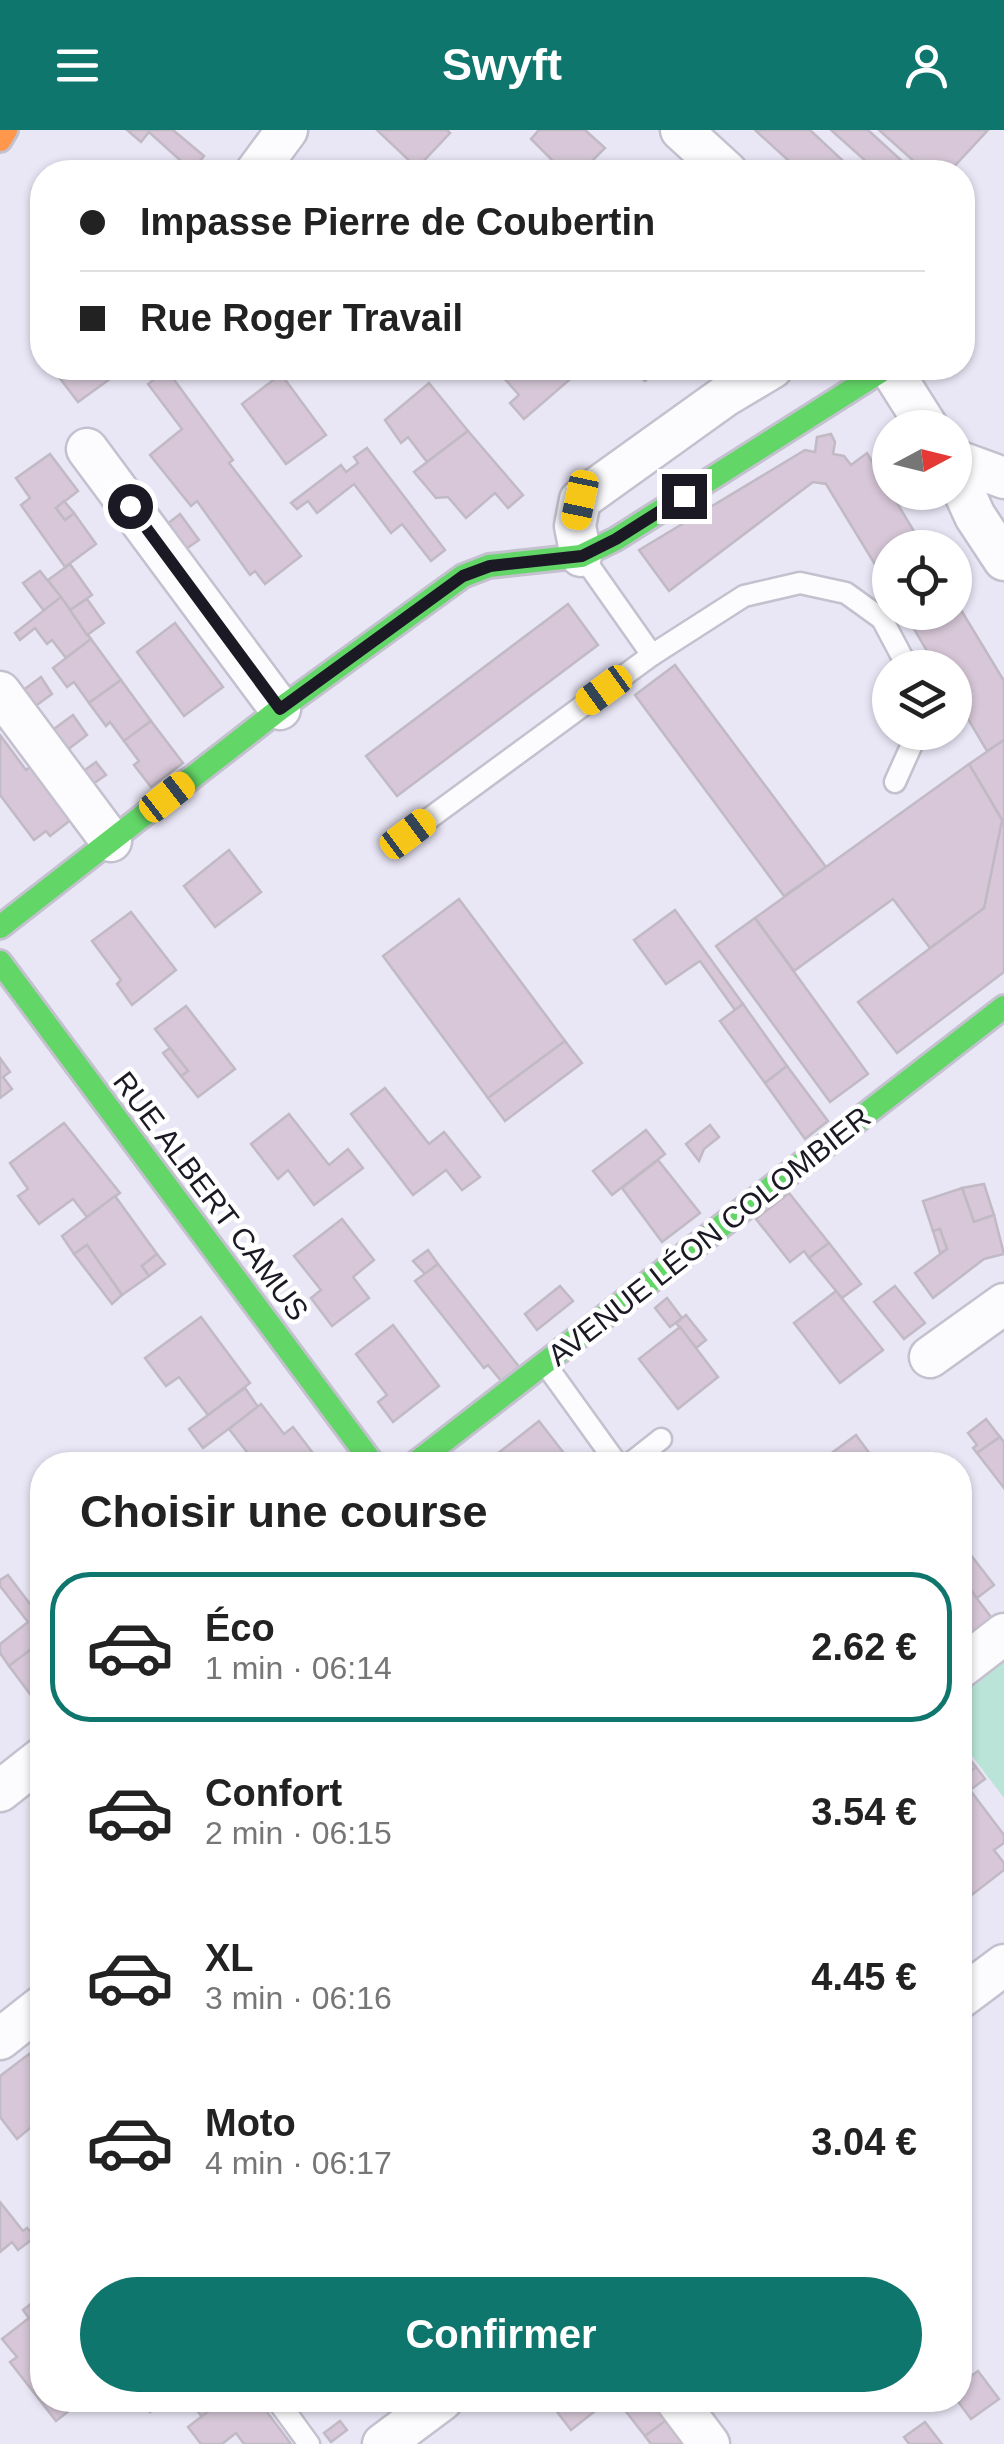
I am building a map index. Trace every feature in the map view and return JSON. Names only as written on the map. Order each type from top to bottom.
[{"type":"street","points":[[265,160],[288,130]]},
{"type":"street","points":[[681,130],[714,160]]},
{"type":"street","points":[[582,556],[574,526],[580,500],[752,380]]},
{"type":"street","points":[[0,928],[280,709],[463,576],[490,566],[582,556],[616,539],[869,380]]},
{"type":"street","points":[[896,380],[916,410]]},
{"type":"street","points":[[87,448],[280,709]]},
{"type":"street","points":[[972,466],[1004,478]]},
{"type":"street","points":[[972,509],[1004,560]]},
{"type":"street","points":[[0,692],[111,841]]},
{"type":"street","name":"RUE ALBERT CAMUS","points":[[0,962],[364,1452]]},
{"type":"street","name":"AVENUE LÉON COLOMBIER","points":[[430,1452],[1004,1007]]},
{"type":"street","points":[[930,1358],[1004,1304]]},
{"type":"street","points":[[972,1659],[1004,1634]]},
{"type":"street","points":[[0,1791],[30,1767]]},
{"type":"street","points":[[972,1989],[1004,1965]]},
{"type":"street","points":[[384,2444],[426,2412]]},
{"type":"street","points":[[685,2412],[709,2444]]},
{"type":"lane","points":[[582,556],[652,655]]},
{"type":"lane","points":[[408,834],[652,655],[744,596],[800,583],[846,593],[882,619],[898,650]]},
{"type":"lane","points":[[896,782],[910,750]]},
{"type":"lane","points":[[544,1363],[609,1452]]},
{"type":"lane","points":[[644,1452],[661,1439]]},
{"type":"lane","points":[[286,2412],[310,2444]]},
{"type":"green space","points":[[1004,1655],[1004,1798],[972,1756],[972,1679]]},
{"type":"building","points":[[127,130],[173,130],[204,156],[201,160],[180,160],[149,132],[141,142]]},
{"type":"building","points":[[377,130],[450,133],[425,160],[409,160]]},
{"type":"building","points":[[539,130],[585,130],[605,148],[593,160],[552,160],[531,139]]},
{"type":"building","points":[[755,130],[810,130],[842,160],[788,160]]},
{"type":"building","points":[[831,130],[868,130],[901,160],[865,160]]},
{"type":"building","points":[[879,130],[988,130],[960,160],[913,160]]},
{"type":"building","points":[[61,380],[108,380],[78,402]]},
{"type":"building","points":[[153,380],[174,380],[233,460],[229,463],[301,556],[265,584],[255,571],[250,575],[197,501],[191,506],[150,455],[182,429],[148,384]]},
{"type":"building","points":[[273,380],[285,380],[326,435],[286,464],[242,404]]},
{"type":"building","points":[[506,380],[569,380],[524,419],[510,403],[519,395]]},
{"type":"building","points":[[429,383],[468,431],[427,462],[408,437],[401,443],[385,420]]},
{"type":"building","points":[[468,431],[523,495],[508,508],[495,493],[466,518],[448,497],[436,498],[414,472]]},
{"type":"building","points":[[831,434],[835,442],[833,454],[844,456],[851,465],[867,453],[872,461],[872,510],[901,510],[913,530],[872,530],[872,559],[826,484],[813,482],[669,591],[639,550],[805,450],[815,452],[817,437]]},
{"type":"building","points":[[367,448],[445,550],[431,561],[402,524],[391,533],[354,484],[317,513],[308,501],[297,509],[291,503],[341,465],[346,472],[358,463],[354,457]]},
{"type":"building","points":[[50,454],[78,491],[56,508],[65,520],[74,513],[96,544],[65,567],[21,505],[30,498],[16,478]]},
{"type":"building","points":[[64,501],[74,513],[65,520],[56,508]]},
{"type":"building","points":[[180,514],[199,540],[180,553],[162,528]]},
{"type":"building","points":[[70,564],[92,595],[70,610],[48,580]]},
{"type":"building","points":[[40,571],[61,597],[44,611],[23,583]]},
{"type":"building","points":[[61,597],[91,639],[66,658],[52,640],[47,644],[35,628],[20,640],[15,633]]},
{"type":"building","points":[[87,599],[104,623],[87,635],[70,610]]},
{"type":"building","points":[[568,604],[598,645],[397,796],[366,756]]},
{"type":"building","points":[[175,623],[223,687],[184,716],[137,652]]},
{"type":"building","points":[[972,628],[1004,681],[1004,740],[987,751],[972,726],[972,650],[926,650],[915,630]]},
{"type":"building","points":[[91,639],[121,680],[89,703],[74,682],[67,687],[53,668]]},
{"type":"building","points":[[675,665],[826,867],[784,896],[635,695]]},
{"type":"building","points":[[41,677],[52,694],[30,710],[18,694]]},
{"type":"building","points":[[121,680],[151,721],[124,741],[110,722],[106,726],[89,703]]},
{"type":"building","points":[[73,715],[87,735],[62,754],[47,734]]},
{"type":"building","points":[[151,721],[183,763],[151,787],[134,765],[139,761],[124,741]]},
{"type":"building","points":[[0,735],[26,770],[36,763],[72,819],[50,836],[46,831],[34,840],[0,795]]},
{"type":"building","points":[[1004,740],[1004,972],[897,1053],[858,1002],[984,908],[1002,820],[969,764]]},
{"type":"building","points":[[96,762],[106,775],[87,788],[78,775]]},
{"type":"building","points":[[969,764],[1002,820],[984,908],[930,948],[893,899],[794,971],[755,918]]},
{"type":"building","points":[[229,850],[261,892],[215,927],[184,886]]},
{"type":"building","points":[[459,899],[565,1041],[488,1098],[383,956]]},
{"type":"building","points":[[675,910],[743,1004],[735,1010],[700,961],[666,984],[634,940]]},
{"type":"building","points":[[131,912],[176,970],[132,1005],[117,984],[121,980],[92,941]]},
{"type":"building","points":[[755,918],[868,1074],[830,1102],[716,946]]},
{"type":"building","points":[[743,1004],[787,1066],[765,1083],[720,1021]]},
{"type":"building","points":[[186,1006],[235,1069],[198,1097],[181,1076],[188,1071],[155,1029]]},
{"type":"building","points":[[565,1041],[582,1063],[505,1121],[488,1098]]},
{"type":"building","points":[[170,1048],[188,1071],[181,1076],[163,1053]]},
{"type":"building","points":[[0,1058],[10,1072],[3,1077],[12,1089],[0,1098]]},
{"type":"building","points":[[787,1066],[828,1121],[805,1139],[765,1083]]},
{"type":"building","points":[[385,1088],[429,1144],[444,1132],[480,1177],[462,1190],[446,1170],[413,1195],[351,1114]]},
{"type":"building","points":[[289,1114],[329,1165],[348,1149],[363,1168],[314,1205],[288,1170],[278,1179],[251,1144]]},
{"type":"building","points":[[64,1123],[120,1193],[87,1217],[73,1199],[39,1224],[18,1196],[28,1189],[10,1163]]},
{"type":"building","points":[[710,1125],[719,1137],[704,1149],[699,1161],[686,1144]]},
{"type":"building","points":[[646,1130],[665,1154],[612,1195],[593,1171]]},
{"type":"building","points":[[658,1160],[700,1213],[662,1242],[622,1188]]},
{"type":"building","points":[[984,1184],[994,1215],[974,1222],[962,1188]]},
{"type":"building","points":[[962,1188],[974,1222],[994,1215],[1004,1254],[984,1259],[933,1298],[915,1273],[947,1249],[940,1229],[933,1231],[923,1201]]},
{"type":"building","points":[[789,1193],[829,1243],[809,1258],[804,1251],[790,1262],[756,1219]]},
{"type":"building","points":[[115,1196],[157,1254],[142,1266],[149,1276],[122,1295],[87,1245],[74,1254],[62,1236]]},
{"type":"building","points":[[342,1219],[374,1260],[353,1277],[369,1298],[332,1326],[311,1298],[321,1290],[294,1256]]},
{"type":"building","points":[[940,1229],[947,1249],[940,1253],[933,1231]]},
{"type":"building","points":[[829,1243],[861,1284],[842,1298],[809,1258]]},
{"type":"building","points":[[87,1245],[122,1295],[112,1304],[74,1254]]},
{"type":"building","points":[[428,1250],[438,1264],[425,1274],[413,1261]]},
{"type":"building","points":[[157,1254],[165,1264],[149,1276],[142,1266]]},
{"type":"building","points":[[438,1264],[520,1368],[502,1382],[488,1365],[484,1368],[415,1281]]},
{"type":"building","points":[[560,1286],[573,1301],[537,1330],[525,1314]]},
{"type":"building","points":[[895,1286],[925,1323],[904,1339],[874,1302]]},
{"type":"building","points":[[836,1291],[883,1350],[840,1383],[794,1323]]},
{"type":"building","points":[[667,1298],[682,1318],[670,1327],[655,1308]]},
{"type":"building","points":[[686,1315],[706,1340],[696,1348],[676,1323]]},
{"type":"building","points":[[201,1317],[250,1383],[208,1415],[179,1377],[166,1386],[145,1358]]},
{"type":"building","points":[[393,1325],[439,1386],[393,1422],[378,1402],[387,1395],[356,1354]]},
{"type":"building","points":[[680,1327],[718,1377],[678,1409],[639,1359]]},
{"type":"building","points":[[245,1388],[258,1407],[203,1448],[189,1429]]},
{"type":"building","points":[[261,1404],[284,1434],[293,1427],[312,1452],[247,1452],[229,1429]]},
{"type":"building","points":[[986,1419],[1000,1437],[977,1453],[973,1448],[977,1445],[968,1433]]},
{"type":"building","points":[[539,1421],[563,1452],[499,1452]]},
{"type":"building","points":[[856,1435],[868,1452],[833,1452]]},
{"type":"building","points":[[1000,1437],[1004,1442],[1004,1488],[977,1453]]},
{"type":"building","points":[[972,1557],[994,1585],[977,1598],[972,1592]]},
{"type":"building","points":[[8,1575],[30,1604],[30,1650],[9,1666],[0,1653],[0,1644],[28,1622],[0,1586],[0,1580]]},
{"type":"building","points":[[972,1592],[997,1625],[972,1643]]},
{"type":"building","points":[[30,1650],[30,1694],[9,1666]]},
{"type":"building","points":[[976,1767],[985,1779],[972,1789],[972,1770]]},
{"type":"building","points":[[972,1793],[1004,1835],[1004,1843],[994,1850],[1004,1863],[1004,1870],[972,1895]]},
{"type":"building","points":[[30,2055],[30,2128],[17,2139],[0,2117],[0,2076]]},
{"type":"building","points":[[0,2202],[23,2231],[27,2228],[30,2231],[30,2241],[18,2250],[12,2242],[0,2252]]},
{"type":"building","points":[[30,2304],[30,2388],[10,2362],[17,2357],[2,2339],[29,2318],[23,2310]]},
{"type":"building","points":[[978,2371],[999,2399],[971,2419],[966,2412],[972,2412],[972,2375]]},
{"type":"building","points":[[49,2412],[68,2412],[56,2421]]},
{"type":"building","points":[[207,2412],[267,2412],[291,2444],[244,2444],[236,2433],[222,2444],[201,2444],[188,2427]]},
{"type":"building","points":[[557,2412],[594,2412],[571,2430]]},
{"type":"building","points":[[626,2412],[669,2412],[672,2416],[645,2436]]},
{"type":"building","points":[[672,2416],[693,2444],[651,2444],[645,2436]]},
{"type":"building","points":[[340,2421],[347,2430],[331,2442],[324,2433]]},
{"type":"building","points":[[925,2422],[942,2444],[909,2444],[904,2437]]},
{"type":"traffic: fast","points":[[0,927],[280,709],[463,576],[489,566],[581,556],[616,539],[867,380]]},
{"type":"traffic: fast","points":[[0,962],[364,1452]]},
{"type":"traffic: fast","points":[[430,1452],[1004,1007]]},
{"type":"traffic: slow","points":[[0,140],[6,130]]},
{"type":"route","points":[[130,506],[280,709],[463,576],[490,566],[582,556],[684,496]]}]
